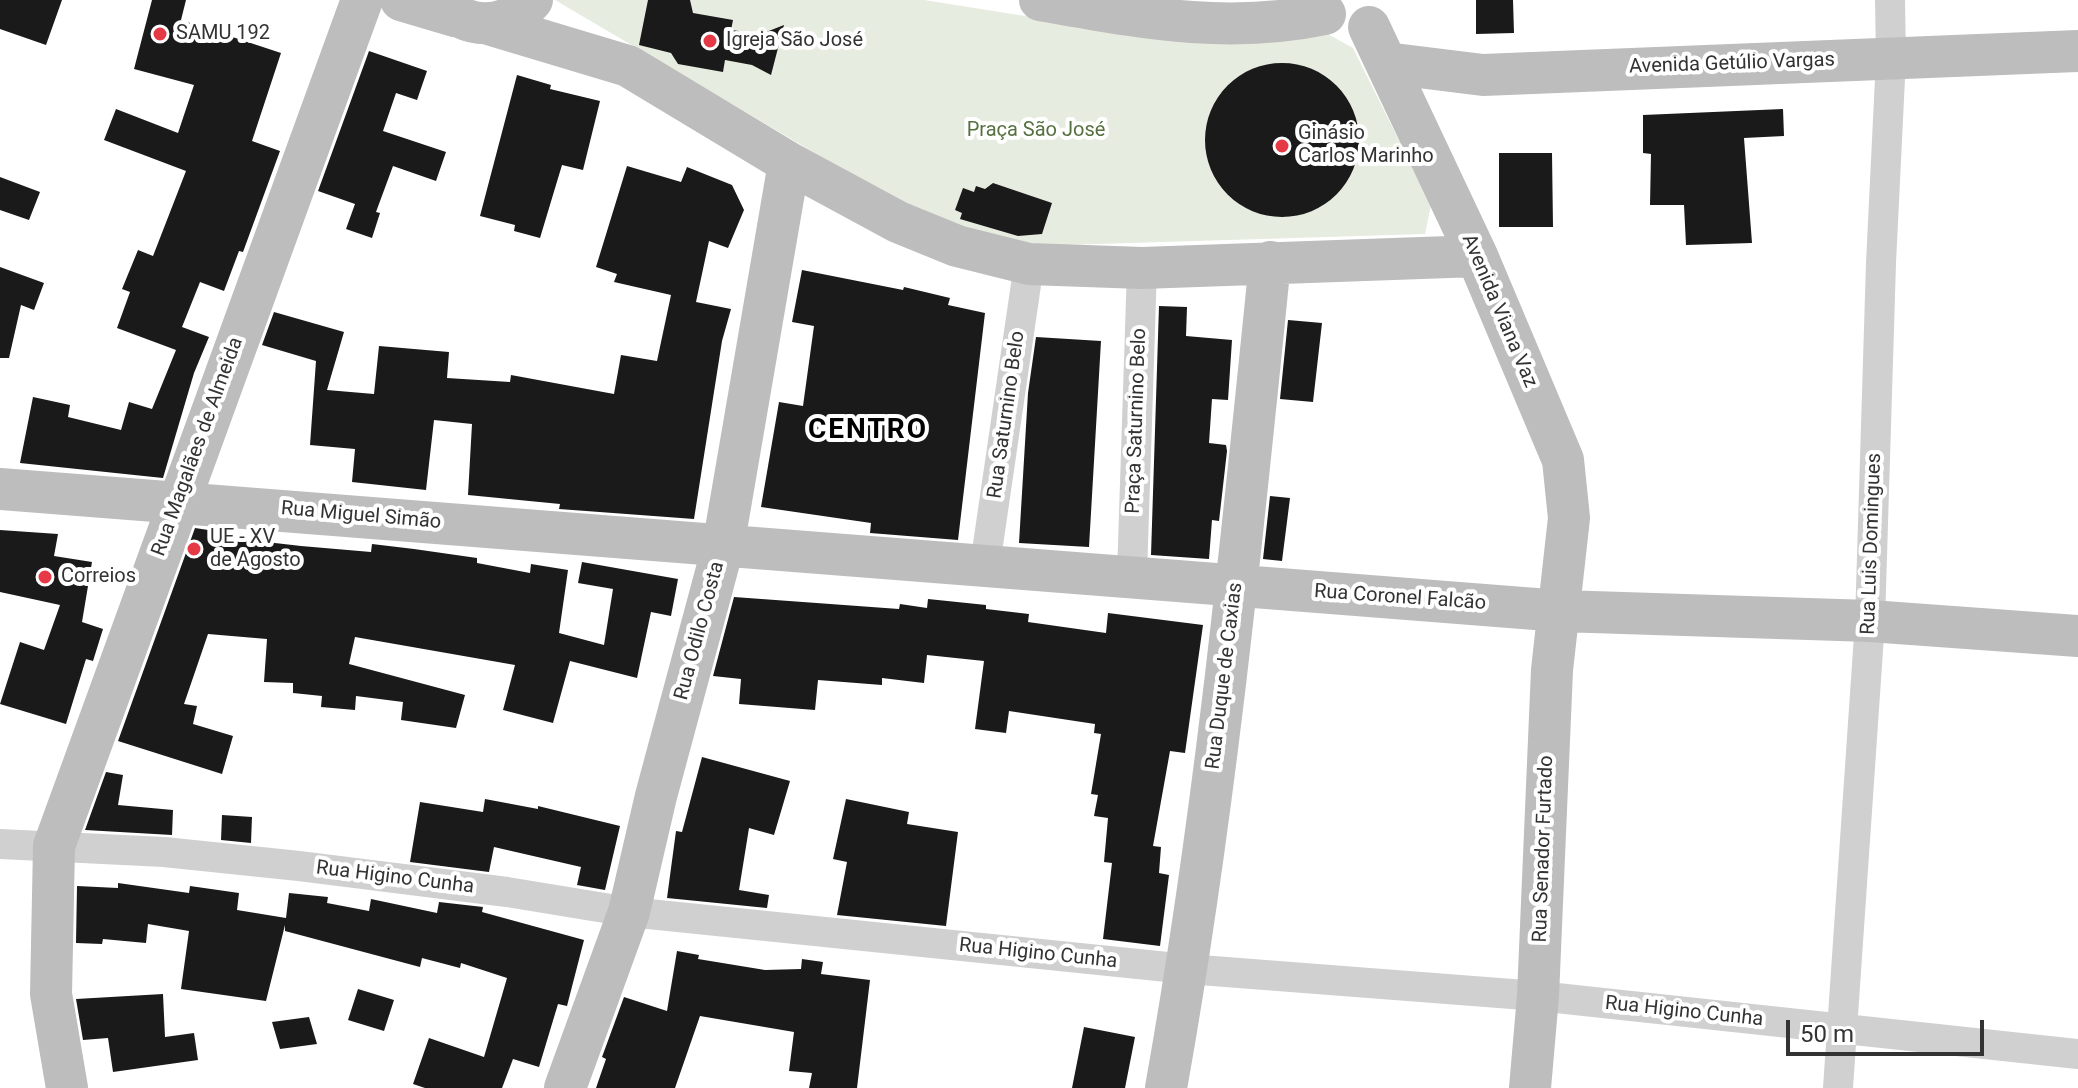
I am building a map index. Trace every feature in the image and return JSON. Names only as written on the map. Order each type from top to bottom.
[{"type":"street","name":"Rua Magalães de Almeida","points":[[67,1088],[51,994],[54,846],[362,0]]},
{"type":"street","points":[[401,0],[461,13],[628,66],[789,163],[898,222],[957,246],[1029,264],[1142,268],[1477,256]]},
{"type":"street","points":[[461,13],[513,18],[532,0]]},
{"type":"street","points":[[1040,0],[1188,24],[1250,25],[1325,7]]},
{"type":"street","name":"Rua Luis Domingues","points":[[1838,1088],[1870,621],[1891,58],[1890,0]]},
{"type":"street","name":"Avenida Getúlio Vargas","points":[[1325,7],[1329,21],[1343,32],[1378,30],[1483,75],[2078,51]]},
{"type":"street","name":"Avenida Viana Vaz","points":[[1378,30],[1563,460],[1569,518],[1561,611]]},
{"type":"street","name":"Rua Odilo Costa","points":[[565,1088],[629,912],[656,796],[723,547],[789,163]]},
{"type":"street","name":"Rua Duque de Caxias","points":[[1166,1088],[1187,969],[1237,585],[1270,262]]},
{"type":"street","name":"Rua Saturnino Belo","points":[[985,565],[1029,264]]},
{"type":"street","name":"Praça Saturnino Belo","points":[[1132,575],[1142,268]]},
{"type":"street","name":"Rua Miguel Simão","points":[[0,489],[723,547]]},
{"type":"street","name":"Rua Coronel Falcão","points":[[723,547],[1132,575],[1561,611],[1870,621],[2078,636]]},
{"type":"street","name":"Rua Senador Furtado","points":[[1530,1088],[1538,996],[1552,670],[1561,611]]},
{"type":"street","name":"Rua Higino Cunha","points":[[0,844],[299,866],[507,892],[629,912],[1187,969],[1538,996],[2078,1054]]},
{"type":"green space","name":"Praça São José","points":[[555,0],[924,0],[1183,41],[1324,32],[1353,48],[1431,205],[1425,234],[1031,246],[962,232],[905,206]]},
{"type":"building","points":[[0,0],[62,0],[46,45],[0,29]]},
{"type":"building","points":[[152,0],[186,0],[181,20],[281,53],[252,141],[280,151],[243,252],[239,251],[224,291],[200,282],[182,327],[209,337],[194,373],[163,478],[20,463],[33,397],[70,405],[68,417],[121,430],[129,402],[152,409],[176,350],[117,328],[130,292],[122,289],[138,250],[153,256],[186,171],[104,140],[116,109],[178,133],[194,85],[134,69]]},
{"type":"building","name":"Igreja São José","points":[[648,0],[690,0],[693,13],[733,20],[731,30],[761,34],[784,25],[771,75],[752,65],[725,60],[723,72],[678,64],[671,53],[639,45]]},
{"type":"building","points":[[1476,0],[1513,0],[1514,33],[1476,34]]},
{"type":"building","points":[[369,51],[427,71],[417,100],[396,93],[383,131],[446,152],[436,181],[393,166],[376,212],[380,213],[372,238],[346,229],[355,204],[318,191]]},
{"type":"building","name":"Ginásio Carlos Marinho","points":[[1282,63],[1312,69],[1337,85],[1353,110],[1359,140],[1353,170],[1337,195],[1312,211],[1282,217],[1252,211],[1227,195],[1211,170],[1205,140],[1211,110],[1227,85],[1252,69]]},
{"type":"building","points":[[517,75],[551,85],[550,89],[600,101],[583,170],[562,165],[540,238],[514,231],[515,225],[480,216]]},
{"type":"building","points":[[1783,109],[1784,136],[1744,138],[1752,243],[1686,245],[1684,205],[1650,205],[1651,154],[1643,153],[1643,115]]},
{"type":"building","points":[[1499,153],[1552,153],[1553,227],[1499,227]]},
{"type":"building","points":[[627,166],[681,182],[687,167],[732,185],[744,210],[728,248],[709,241],[696,302],[731,309],[722,341],[694,519],[559,509],[560,504],[468,495],[472,424],[434,420],[426,490],[352,482],[355,449],[310,445],[316,361],[262,345],[274,312],[344,332],[327,390],[374,394],[379,346],[449,352],[447,378],[510,382],[511,375],[614,394],[621,355],[657,361],[671,295],[614,282],[617,274],[596,267]]},
{"type":"building","points":[[0,177],[40,192],[29,220],[0,210]]},
{"type":"building","points":[[993,183],[1052,203],[1042,234],[1018,236],[960,219],[962,213],[955,210],[963,188],[974,192],[976,186],[985,189]]},
{"type":"building","points":[[0,267],[44,283],[34,310],[21,305],[9,358],[0,358]]},
{"type":"building","points":[[802,270],[903,290],[904,287],[950,298],[948,305],[985,313],[958,540],[870,533],[871,523],[761,507],[779,402],[803,406],[814,326],[792,322]]},
{"type":"building","points":[[1159,306],[1187,307],[1186,336],[1232,340],[1228,400],[1212,399],[1209,443],[1226,445],[1227,451],[1219,521],[1212,520],[1209,559],[1151,555]]},
{"type":"building","points":[[1288,320],[1322,323],[1313,402],[1280,399]]},
{"type":"building","points":[[1036,337],[1101,341],[1089,547],[1019,543],[1028,393]]},
{"type":"building","points":[[1270,496],[1290,498],[1282,561],[1263,559]]},
{"type":"building","points":[[195,528],[242,535],[240,539],[301,546],[371,552],[372,544],[414,549],[477,558],[477,563],[530,573],[531,564],[568,570],[559,633],[604,645],[613,589],[578,583],[582,562],[678,579],[671,616],[651,612],[637,678],[570,661],[553,723],[503,710],[515,665],[355,637],[349,664],[465,695],[456,728],[401,720],[403,702],[356,696],[355,710],[321,707],[322,696],[293,693],[293,683],[264,682],[267,639],[208,634],[184,704],[197,706],[193,724],[233,736],[222,774],[118,741]]},
{"type":"building","points":[[0,530],[58,534],[54,556],[92,562],[82,622],[103,629],[93,661],[86,659],[66,724],[0,704],[20,642],[44,650],[60,605],[0,592]]},
{"type":"building","points":[[734,597],[899,609],[900,604],[927,608],[928,599],[986,605],[986,609],[1029,614],[1028,622],[1106,633],[1108,613],[1203,625],[1185,753],[1170,751],[1153,846],[1161,847],[1159,873],[1169,875],[1160,946],[1103,939],[1112,863],[1104,862],[1108,818],[1094,816],[1098,795],[1091,794],[1101,734],[1094,733],[1095,724],[1009,711],[1006,733],[975,729],[984,661],[927,655],[924,683],[882,678],[882,685],[818,680],[815,710],[739,704],[741,679],[713,676]]},
{"type":"building","points":[[702,757],[790,781],[774,835],[749,828],[739,890],[769,895],[767,908],[667,898],[676,831],[682,832]]},
{"type":"building","points":[[106,772],[123,775],[118,805],[173,810],[172,835],[85,830]]},
{"type":"building","points":[[485,799],[538,809],[538,806],[620,826],[605,890],[577,885],[581,867],[494,847],[489,872],[410,862],[420,802],[483,812]]},
{"type":"building","points":[[846,799],[909,812],[907,824],[958,832],[946,926],[837,915],[847,862],[833,859]]},
{"type":"building","points":[[222,815],[252,817],[251,843],[221,840]]},
{"type":"building","points":[[118,883],[189,893],[190,886],[239,893],[237,910],[286,918],[289,893],[328,897],[327,903],[369,911],[371,899],[437,913],[439,902],[483,907],[482,912],[584,940],[567,1006],[558,1004],[539,1067],[513,1059],[502,1088],[425,1088],[413,1084],[429,1038],[484,1057],[507,978],[461,963],[460,968],[422,958],[420,967],[285,931],[285,925],[266,1001],[181,989],[189,931],[148,924],[146,943],[103,939],[102,944],[76,943],[77,886],[118,888]]},
{"type":"building","points":[[677,951],[699,955],[698,959],[765,970],[801,969],[802,959],[823,962],[821,974],[870,980],[857,1088],[809,1088],[812,1073],[789,1071],[794,1032],[700,1016],[675,1088],[596,1088],[606,1059],[602,1057],[624,997],[667,1011]]},
{"type":"building","points":[[358,989],[394,1000],[384,1031],[348,1020]]},
{"type":"building","points":[[163,994],[165,1037],[194,1033],[198,1060],[113,1072],[108,1038],[83,1040],[76,999]]},
{"type":"building","points":[[309,1017],[317,1044],[280,1049],[272,1022]]},
{"type":"building","points":[[1084,1027],[1135,1037],[1125,1088],[1072,1088]]},
{"type":"place","name":"SAMU 192","points":[[160,34]]},
{"type":"place","name":"Igreja São José","points":[[710,41]]},
{"type":"place","name":"Ginásio Carlos Marinho","points":[[1282,146]]},
{"type":"place","name":"UE - XV de Agosto","points":[[194,549]]},
{"type":"place","name":"Correios","points":[[45,577]]},
{"type":"district","name":"CENTRO","points":[[868,431]]}]
